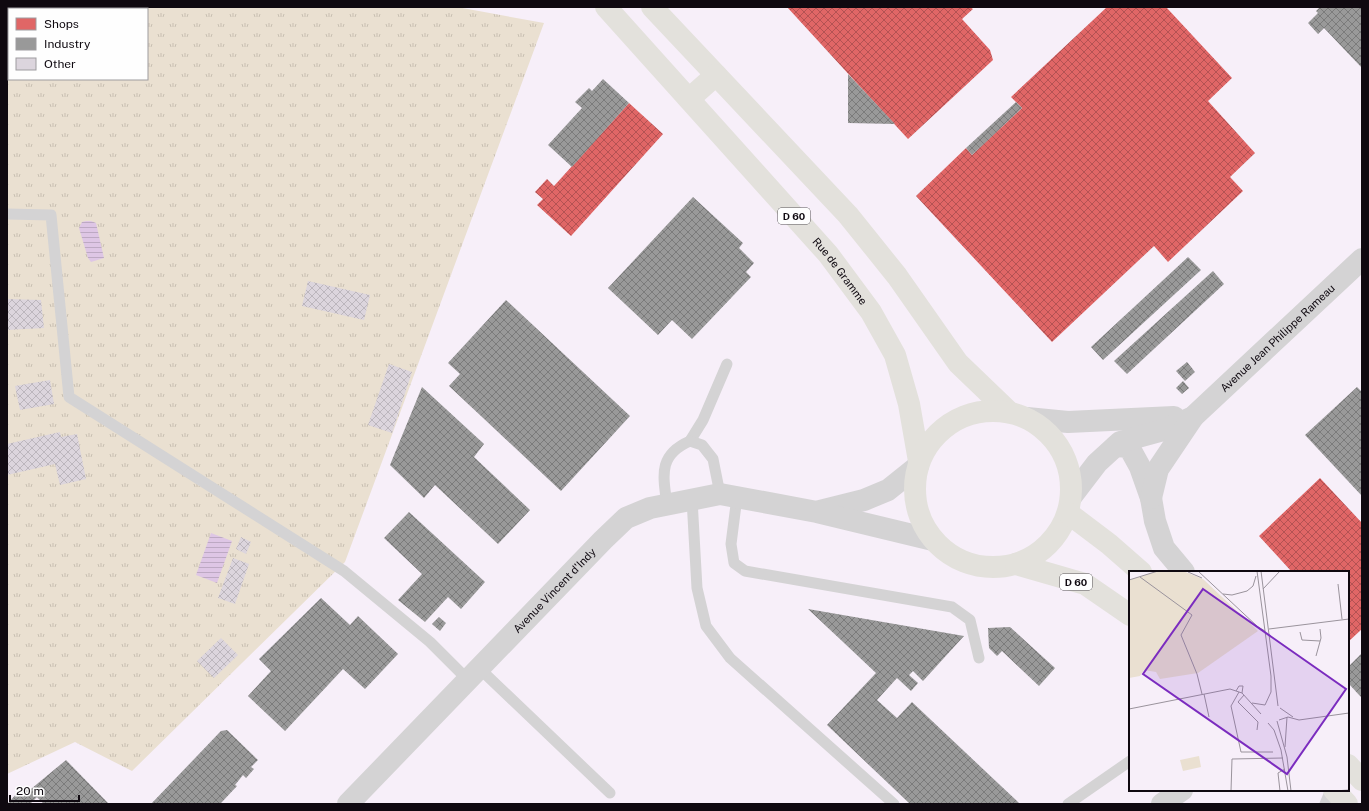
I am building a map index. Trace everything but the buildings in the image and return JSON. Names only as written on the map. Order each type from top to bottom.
[{"type":"main road","name":"Rue de Gramme","points":[[606,7],[828,254],[871,312],[895,355],[908,404],[918,464]]},
{"type":"main road","points":[[652,7],[848,215],[897,276],[958,363],[1018,415],[1048,433],[1056,442],[1066,459],[1071,478],[1070,505],[1056,535],[1038,553],[1016,564],[993,567],[971,564],[950,555],[933,540],[922,524],[916,505],[914,486],[918,464],[934,437],[955,420],[981,411],[1018,415]]},
{"type":"main road","points":[[689,99],[716,75]]},
{"type":"main road","points":[[1070,505],[1109,544],[1140,571]]},
{"type":"main road","name":"D 60","points":[[1016,564],[1085,584],[1129,614]]},
{"type":"main road","points":[[1349,766],[1362,780]]},
{"type":"main road","points":[[1333,791],[1347,804]]},
{"type":"street","name":"Avenue Jean Philippe Rameau","points":[[1070,505],[1097,463],[1120,442],[1164,430],[1193,417],[1362,259]]},
{"type":"street","points":[[1018,415],[1068,422],[1193,417]]},
{"type":"street","points":[[1151,498],[1158,469],[1193,417]]},
{"type":"street","points":[[1116,446],[1129,447],[1140,468],[1151,498],[1155,521],[1164,548],[1183,571]]},
{"type":"street","name":"Avenue Vincent d'Indy","points":[[817,512],[864,500],[888,490],[918,464]]},
{"type":"street","name":"Avenue Vincent d'Indy","points":[[348,804],[626,518],[650,508],[729,495],[817,512],[933,540]]},
{"type":"street","points":[[1162,804],[1181,791]]},
{"type":"lane","points":[[7,214],[51,216],[69,397],[344,571],[430,642],[474,674],[610,793]]},
{"type":"lane","points":[[667,505],[663,476],[665,462],[679,446],[690,441],[703,420],[727,364]]},
{"type":"lane","points":[[690,441],[702,445],[713,459],[729,495],[731,544],[734,563],[745,571],[952,607],[970,620],[979,658]]},
{"type":"lane","points":[[692,500],[697,588],[706,626],[730,658],[894,804]]},
{"type":"lane","points":[[1068,804],[1129,761]]},
{"type":"lane","points":[[1325,804],[1332,791]]},
{"type":"green space","points":[[7,7],[457,7],[544,23],[345,562],[132,771],[75,742],[7,774]]},
{"type":"shaded area","points":[[86,221],[96,223],[104,258],[91,262],[88,258],[79,228],[82,222]]},
{"type":"shaded area","points":[[211,533],[232,541],[217,583],[196,575]]}]
